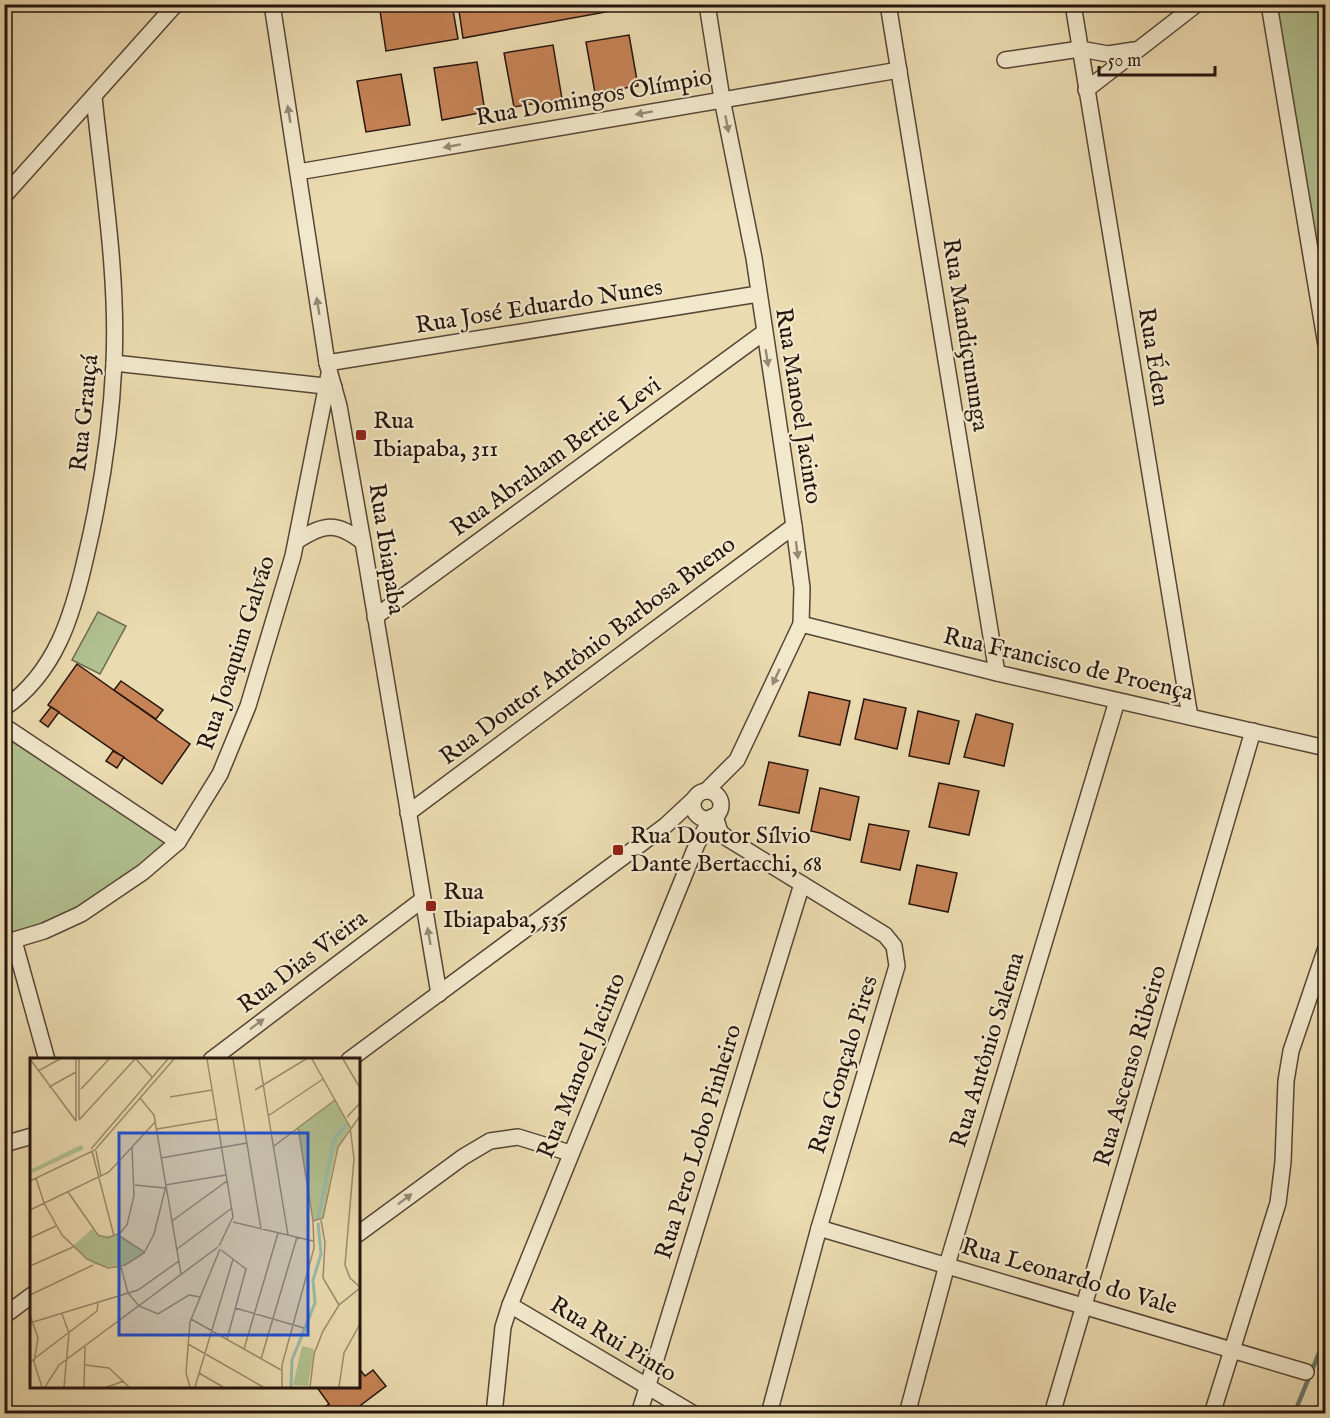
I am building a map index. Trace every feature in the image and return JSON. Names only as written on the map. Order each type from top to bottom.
[{"type":"street","points":[[4,196],[176,4]]},
{"type":"street","name":"Rua Ibiapaba","points":[[273,4],[329,378],[363,542],[439,994]]},
{"type":"street","name":"Rua Manoel Jacinto","points":[[665,826],[737,760],[801,624],[802,588],[763,333],[754,258],[722,99],[707,4]]},
{"type":"street","name":"Rua Mandiçununga","points":[[888,4],[997,673]]},
{"type":"street","name":"Rua Éden","points":[[1073,4],[1190,717]]},
{"type":"street","points":[[1086,90],[1197,4]]},
{"type":"street","points":[[1269,4],[1326,345]]},
{"type":"street","points":[[1005,60],[1080,50],[1108,54],[1137,49]]},
{"type":"street","name":"Rua Domingos Olímpio","points":[[298,172],[899,69]]},
{"type":"street","name":"Rua Grauçá","points":[[4,708],[30,688],[46,668],[59,645],[78,590],[102,475],[114,363],[113,276],[94,97]]},
{"type":"street","name":"Rua José Eduardo Nunes","points":[[114,363],[329,378],[758,294]]},
{"type":"street","name":"Rua Abraham Bertie Levi","points":[[375,617],[763,333]]},
{"type":"street","name":"Rua Joaquim Galvão","points":[[9,942],[81,914],[143,872],[178,842],[220,774],[248,706],[297,541],[329,378]]},
{"type":"street","points":[[297,541],[313,530],[331,526],[346,530],[363,542]]},
{"type":"street","name":"Rua Doutor Antônio Barbosa Bueno","points":[[408,813],[794,526]]},
{"type":"street","name":"Rua Francisco de Proença","points":[[801,624],[997,673],[1326,748]]},
{"type":"street","name":"Rua Antônio Salema","points":[[908,1413],[947,1265],[1117,701]]},
{"type":"street","points":[[4,726],[178,842]]},
{"type":"street","name":"Rua Ascenso Ribeiro","points":[[1052,1413],[1253,731]]},
{"type":"street","points":[[350,1058],[665,826],[680,819],[708,817],[721,807],[720,799],[714,793],[700,795],[694,811],[708,817]]},
{"type":"street","name":"Rua Manoel Jacinto","points":[[494,1413],[501,1336],[510,1305],[708,817]]},
{"type":"street","name":"Rua Gonçalo Pires","points":[[708,817],[727,838],[885,935],[894,946],[897,960],[819,1228],[769,1413]]},
{"type":"street","name":"Rua Pero Lobo Pinheiro","points":[[639,1413],[802,884]]},
{"type":"street","name":"Rua Dias Vieira","points":[[212,1058],[422,900]]},
{"type":"street","points":[[9,942],[47,1058]]},
{"type":"street","points":[[1212,1413],[1278,1203],[1284,1162],[1286,1081],[1291,1051],[1326,948]]},
{"type":"street","points":[[4,1144],[30,1137]]},
{"type":"street","points":[[360,1233],[463,1157],[490,1141],[518,1137],[570,1153]]},
{"type":"street","name":"Rua Leonardo do Vale","points":[[819,1228],[1232,1348],[1306,1372]]},
{"type":"street","points":[[4,1316],[30,1296]]},
{"type":"street","name":"Rua Rui Pinto","points":[[510,1305],[694,1413]]},
{"type":"green space","points":[[1278,5],[1325,5],[1325,345],[1278,48]]},
{"type":"green space","points":[[98,612],[126,626],[100,674],[72,660]]},
{"type":"green space","points":[[4,726],[177,841],[78,914],[4,941]]},
{"type":"building","points":[[379,4],[452,4],[458,39],[386,51]]},
{"type":"building","points":[[458,4],[604,4],[606,12],[463,38]]},
{"type":"building","points":[[629,35],[638,86],[595,93],[586,42]]},
{"type":"building","points":[[553,45],[562,99],[514,107],[504,53]]},
{"type":"building","points":[[477,62],[485,112],[442,120],[434,68]]},
{"type":"building","points":[[401,74],[410,125],[366,132],[357,81]]},
{"type":"building","points":[[77,664],[190,744],[162,784],[48,705]]},
{"type":"building","points":[[121,681],[163,710],[156,719],[114,690]]},
{"type":"building","points":[[809,692],[850,701],[840,745],[799,736]]},
{"type":"building","points":[[864,699],[906,708],[897,749],[855,739]]},
{"type":"building","points":[[51,707],[59,712],[48,727],[40,721]]},
{"type":"building","points":[[918,711],[959,721],[949,764],[909,756]]},
{"type":"building","points":[[976,714],[1013,724],[1004,766],[964,757]]},
{"type":"building","points":[[113,751],[124,757],[117,768],[106,761]]},
{"type":"building","points":[[769,762],[808,770],[799,813],[759,805]]},
{"type":"building","points":[[939,783],[979,791],[969,835],[929,827]]},
{"type":"building","points":[[820,788],[859,797],[850,840],[811,831]]},
{"type":"building","points":[[869,824],[909,831],[900,870],[861,862]]},
{"type":"building","points":[[917,865],[957,873],[948,912],[909,904]]},
{"type":"building","points":[[360,1370],[365,1376],[373,1370],[386,1386],[349,1414],[323,1414],[320,1410],[329,1404],[317,1388],[360,1388]]},
{"type":"waterway","points":[[1294,1414],[1326,1336]]},
{"type":"place","name":"Rua Ibiapaba, 311","points":[[361,435]]},
{"type":"place","name":"Rua Doutor Sílvio Dante Bertacchi, 68","points":[[618,850]]},
{"type":"place","name":"Rua Ibiapaba, 535","points":[[431,906]]}]
